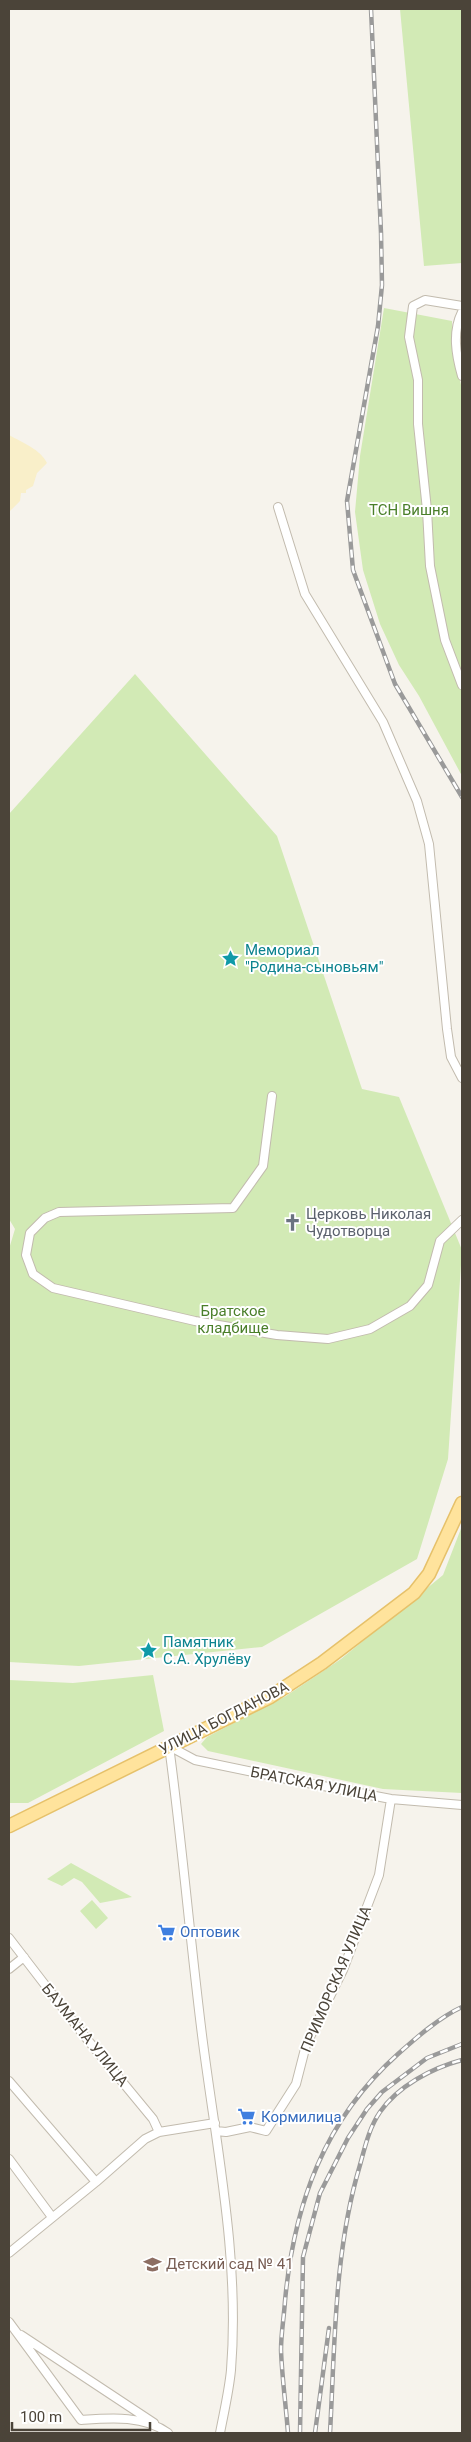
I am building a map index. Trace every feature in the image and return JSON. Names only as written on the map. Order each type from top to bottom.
[{"type":"main road","name":"УЛИЦА БОГДАНОВА","points":[[9,1826],[270,1697],[322,1663],[414,1593],[429,1574],[462,1503]]},
{"type":"street","points":[[462,306],[425,300],[413,306],[409,337],[418,380],[418,424],[427,510],[430,566],[445,640],[462,685]]},
{"type":"street","points":[[462,312],[456,325],[457,350],[462,376]]},
{"type":"street","points":[[278,507],[305,594],[382,722],[417,801],[429,844],[451,1057],[462,1078]]},
{"type":"street","points":[[272,1096],[263,1166],[233,1208],[59,1212],[45,1218],[30,1233],[26,1255],[33,1274],[54,1288],[195,1321],[276,1335],[328,1339],[370,1329],[410,1306],[428,1285],[440,1241],[462,1220]]},
{"type":"street","points":[[169,1746],[181,1830],[194,1971],[227,2225],[232,2301],[231,2371],[220,2433]]},
{"type":"street","name":"БРАТСКАЯ УЛИЦА","points":[[169,1746],[195,1760],[390,1799],[462,1805]]},
{"type":"street","name":"ПРИМОРСКАЯ УЛИЦА","points":[[215,2127],[226,2132],[250,2127],[266,2131],[296,2084],[306,2045],[343,1970],[379,1875],[390,1799]]},
{"type":"street","name":"БАУМАНА УЛИЦА","points":[[9,1938],[82,2033],[153,2119],[159,2132]]},
{"type":"street","points":[[9,1969],[24,1957]]},
{"type":"street","points":[[9,2080],[96,2182]]},
{"type":"street","points":[[9,2253],[145,2139],[159,2132],[215,2127]]},
{"type":"street","points":[[9,2159],[52,2217]]},
{"type":"street","points":[[9,2322],[81,2420],[110,2418],[159,2426]]},
{"type":"street","points":[[17,2333],[168,2433]]},
{"type":"green space","points":[[400,9],[462,9],[462,263],[424,266]]},
{"type":"green space","name":"ТСН Вишня","points":[[384,308],[452,321],[452,347],[462,389],[462,776],[419,696],[399,665],[380,624],[363,570],[355,512],[360,456]]},
{"type":"green space","name":"Братское кладбище","points":[[135,674],[277,836],[362,1089],[399,1097],[462,1250],[448,1459],[417,1559],[262,1647],[79,1666],[9,1662],[9,1249],[15,1229],[9,1219],[9,814]]},
{"type":"green space","points":[[462,1526],[462,1793],[383,1789],[208,1751],[201,1744],[207,1737],[286,1696],[341,1659],[443,1575]]},
{"type":"green space","points":[[153,1675],[164,1731],[28,1803],[9,1803],[9,1680],[73,1683]]},
{"type":"green space","points":[[71,1863],[132,1897],[100,1903],[82,1882],[74,1878],[62,1886],[47,1879]]},
{"type":"green space","points":[[92,1900],[108,1918],[96,1929],[80,1911]]},
{"type":"sand","points":[[9,435],[36,450],[47,463],[37,473],[33,486],[26,490],[26,493],[21,493],[20,501],[9,512]]},
{"type":"railway","points":[[371,9],[382,285],[378,326],[347,501],[353,570],[395,684],[462,797]]},
{"type":"railway","points":[[288,2433],[281,2350],[285,2301],[289,2265],[296,2231],[305,2198],[317,2166],[332,2136],[350,2107],[372,2080],[421,2034],[445,2016],[462,2007]]},
{"type":"railway","points":[[300,2433],[303,2257],[320,2193],[348,2138],[367,2109],[382,2092],[427,2058],[462,2044]]},
{"type":"railway","points":[[330,2433],[340,2264],[351,2198],[368,2138],[380,2112],[396,2094],[416,2079],[462,2060]]},
{"type":"railway","points":[[315,2433],[329,2328]]},
{"type":"place","name":"Мемориал \"Родина-сыновьям\"","points":[[231,959]]},
{"type":"place","name":"Церковь Николая Чудотворца","points":[[292,1223]]},
{"type":"place","name":"Памятник С.А. Хрулёву","points":[[149,1651]]},
{"type":"place","name":"Оптовик","points":[[166,1932]]},
{"type":"place","name":"Кормилица","points":[[247,2117]]},
{"type":"place","name":"Детский сад № 41","points":[[152,2264]]}]
